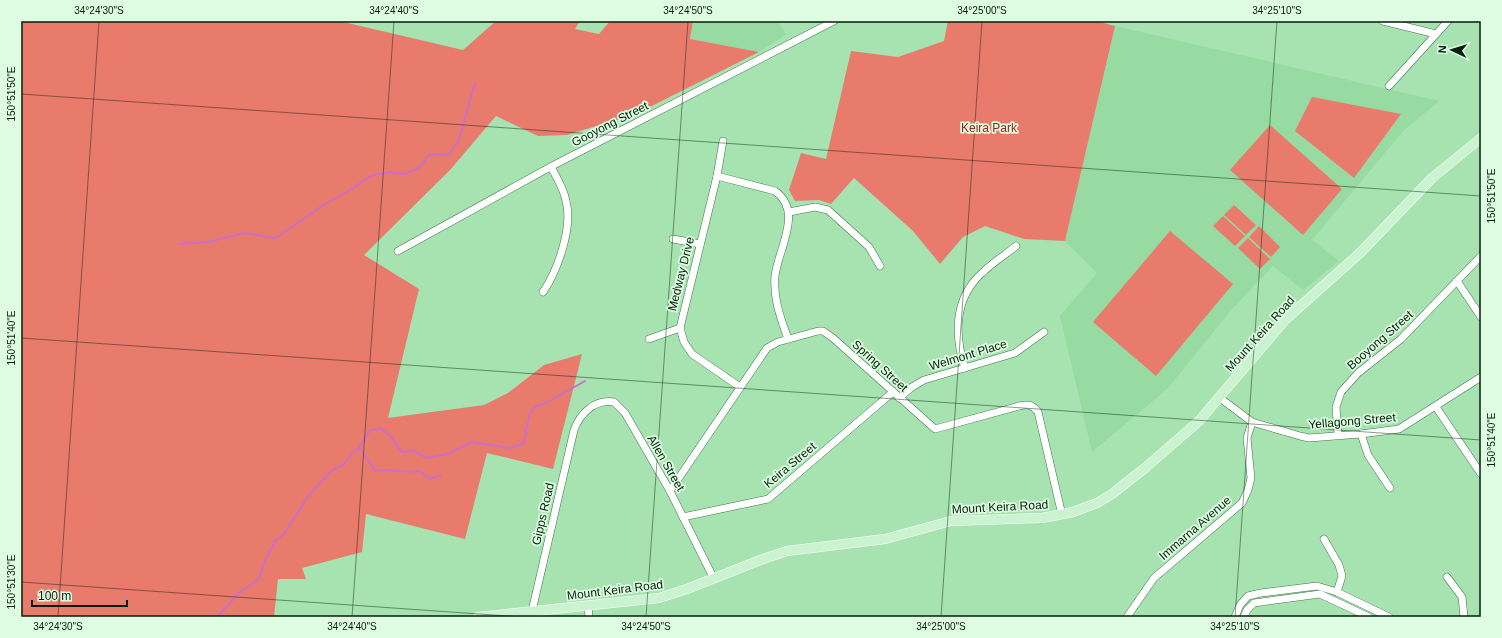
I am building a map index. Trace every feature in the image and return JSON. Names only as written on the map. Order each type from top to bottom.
[{"type":"main road","name":"Mount Keira Road","points":[[478,617],[659,598],[679,592],[787,551],[879,540],[941,522],[963,520],[1023,520],[1062,514],[1084,508],[1112,494],[1145,468],[1199,421],[1285,320],[1361,252],[1432,178],[1481,138]]},
{"type":"street","name":"Gooyong Street","points":[[398,250],[552,167],[834,21]]},
{"type":"street","points":[[1383,21],[1436,34]]},
{"type":"street","points":[[1389,86],[1448,21]]},
{"type":"street","name":"Medway Drive","points":[[723,141],[717,176],[680,328],[684,342],[692,354],[740,387]]},
{"type":"street","points":[[543,292],[555,272],[568,217],[566,201],[552,167]]},
{"type":"street","points":[[717,176],[775,191],[785,202],[789,212],[788,227],[775,277],[776,306],[788,339]]},
{"type":"street","points":[[789,212],[815,207],[828,210],[869,247],[880,266]]},
{"type":"street","points":[[673,239],[700,244]]},
{"type":"street","points":[[965,368],[958,339],[960,311],[963,300],[981,273],[1016,246]]},
{"type":"street","name":"Booyong Street","points":[[1338,435],[1336,407],[1341,392],[1358,373],[1401,339],[1481,256]]},
{"type":"street","points":[[1457,281],[1481,316]]},
{"type":"street","points":[[649,339],[680,328]]},
{"type":"street","name":"Spring Street","points":[[670,491],[767,348],[788,339],[818,331],[827,333],[929,426],[937,429],[1026,404],[1034,406],[1038,412],[1062,514]]},
{"type":"street","name":"Welmont Place","points":[[899,398],[912,387],[924,380],[1015,353],[1044,332]]},
{"type":"street","name":"Yellagong Street","points":[[1220,398],[1252,422],[1309,438],[1361,434],[1399,429],[1436,407],[1481,377]]},
{"type":"street","name":"Keira Street","points":[[683,517],[768,499],[893,392]]},
{"type":"street","name":"Allen Street","points":[[576,423],[585,412],[593,406],[603,402],[614,402],[625,413],[670,491],[714,578]]},
{"type":"street","points":[[1436,407],[1481,474]]},
{"type":"street","name":"Immarna Avenue","points":[[1127,617],[1154,578],[1242,503],[1248,490],[1251,478],[1247,438],[1252,422]]},
{"type":"street","name":"Gipps Road","points":[[532,611],[576,423]]},
{"type":"street","points":[[1361,434],[1368,455],[1390,488]]},
{"type":"street","points":[[1324,539],[1339,565],[1342,576],[1337,592]]},
{"type":"street","points":[[1447,577],[1462,597],[1464,617]]},
{"type":"street","points":[[1235,617],[1240,605],[1248,596],[1317,586],[1337,592],[1389,617]]},
{"type":"street","points":[[1244,617],[1247,610],[1254,603],[1320,594],[1369,617]]},
{"type":"street","points":[[588,606],[589,617]]},
{"type":"shaded area","points":[[693,21],[778,21],[786,35],[759,52],[690,39]]},
{"type":"shaded area","points":[[1115,26],[1439,101],[1404,130],[1312,240],[1339,261],[1303,290],[1273,266],[1232,309],[1168,388],[1092,452],[1060,316],[1097,273],[1065,241]]},
{"type":"green space","points":[[21,21],[339,21],[463,50],[496,21],[580,21],[575,29],[599,34],[610,21],[693,21],[690,39],[759,52],[636,114],[567,135],[538,136],[496,116],[450,170],[364,255],[419,289],[388,418],[484,405],[508,393],[544,365],[582,354],[553,469],[487,453],[465,539],[366,514],[362,552],[302,568],[306,579],[278,579],[274,617],[21,617]]},
{"type":"green space","name":"Keira Park","points":[[948,21],[1096,21],[1115,26],[1065,241],[1024,239],[985,226],[963,237],[940,264],[913,231],[854,178],[831,204],[819,200],[795,201],[789,190],[801,153],[826,159],[851,51],[898,57],[944,41]]},
{"type":"green space","points":[[1312,97],[1401,114],[1354,178],[1295,131]]},
{"type":"green space","points":[[1270,125],[1342,189],[1303,235],[1230,170]]},
{"type":"green space","points":[[1234,205],[1256,225],[1246,235],[1224,215]]},
{"type":"green space","points":[[1223,216],[1245,236],[1235,246],[1213,226]]},
{"type":"green space","points":[[1259,226],[1280,247],[1271,257],[1249,237]]},
{"type":"green space","points":[[1170,231],[1233,284],[1156,376],[1093,322]]},
{"type":"green space","points":[[1248,238],[1270,259],[1260,269],[1238,248]]},
{"type":"waterway","points":[[179,244],[208,242],[245,233],[276,238],[322,206],[355,187],[370,176],[389,172],[405,174],[419,168],[430,154],[449,155],[458,142],[475,83]]},
{"type":"waterway","points":[[217,617],[239,593],[259,579],[263,565],[275,541],[284,534],[309,495],[331,471],[344,464],[352,453],[359,448],[369,431],[380,428],[392,437],[402,452],[414,451],[427,458],[448,454],[472,442],[510,448],[523,444],[530,414],[535,407],[544,404],[585,381]]},
{"type":"waterway","points":[[359,448],[376,471],[420,471],[430,479],[441,475]]}]
